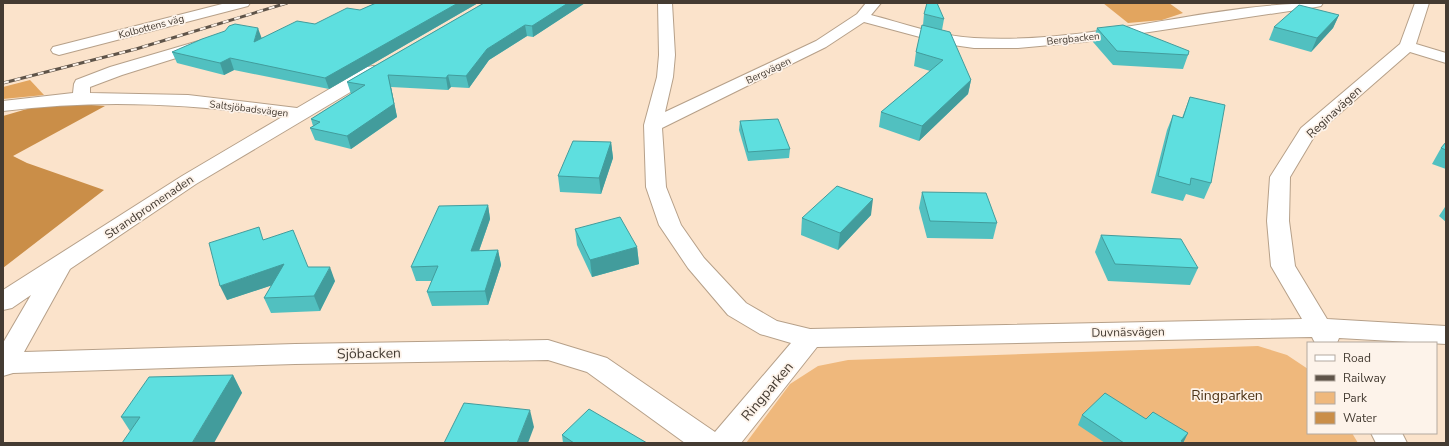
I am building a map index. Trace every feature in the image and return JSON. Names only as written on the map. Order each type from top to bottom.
[{"type":"street","name":"Kolbottens väg","points":[[59,50],[243,3]]},
{"type":"street","name":"Duvnäsvägen","points":[[665,3],[667,55],[665,77],[653,126],[656,187],[670,225],[696,263],[737,309],[769,328],[810,338],[1446,335]]},
{"type":"street","name":"Bergvägen","points":[[653,126],[821,44],[862,17],[874,3]]},
{"type":"street","name":"Bergbacken","points":[[862,17],[904,27],[936,38],[974,43],[1002,43],[1072,40],[1281,5],[1316,3]]},
{"type":"street","name":"Reginavägen","points":[[1324,335],[1283,266],[1278,221],[1280,177],[1308,132],[1407,46],[1422,3]]},
{"type":"street","points":[[81,97],[82,84],[116,71],[216,40]]},
{"type":"street","points":[[1407,46],[1446,58]]},
{"type":"street","name":"Saltsjöbadsvägen","points":[[3,106],[81,97],[128,97],[202,103],[298,114],[387,63]]},
{"type":"street","name":"Strandpromenaden","points":[[3,302],[189,180],[298,114]]},
{"type":"street","points":[[4,364],[60,266]]},
{"type":"street","name":"Ringparken","points":[[724,443],[810,338]]},
{"type":"street","name":"Sjöbacken","points":[[4,364],[294,354],[548,350],[597,365],[708,443]]},
{"type":"street","points":[[1387,434],[1392,443]]},
{"type":"green space","name":"Ringparken","points":[[1258,346],[1287,355],[1307,368],[1307,434],[1353,434],[1358,443],[746,443],[790,384],[818,366],[848,360]]},
{"type":"shaded area","points":[[1103,3],[1169,3],[1183,13],[1162,20],[1128,23]]},
{"type":"shaded area","points":[[30,80],[44,95],[3,99],[3,87]]},
{"type":"water","points":[[51,102],[105,106],[13,156],[27,163],[104,190],[3,268],[3,116]]},
{"type":"building","points":[[376,3],[458,3],[325,78],[230,58],[220,63],[172,52],[225,31],[229,26],[235,24],[258,28],[254,42],[297,21],[315,24],[347,8],[360,10]]},
{"type":"building","points":[[484,3],[568,3],[532,26],[525,25],[487,49],[466,76],[448,75],[446,78],[388,75],[394,104],[347,136],[310,128],[320,122],[311,119],[365,85],[347,82]]},
{"type":"building","points":[[927,3],[937,3],[944,19],[924,14]]},
{"type":"building","points":[[1299,5],[1339,15],[1317,38],[1274,27]]},
{"type":"building","points":[[922,25],[950,32],[971,80],[922,126],[881,112],[943,60],[916,52]]},
{"type":"building","points":[[1123,25],[1189,51],[1188,55],[1117,51],[1097,28]]},
{"type":"building","points":[[1190,97],[1225,105],[1211,183],[1191,178],[1190,185],[1158,176],[1173,115],[1183,118]]},
{"type":"building","points":[[778,119],[790,149],[748,152],[740,121]]},
{"type":"building","points":[[573,141],[611,142],[599,178],[558,176]]},
{"type":"building","points":[[1446,142],[1446,150],[1441,148]]},
{"type":"building","points":[[837,186],[873,199],[840,233],[802,218]]},
{"type":"building","points":[[922,192],[986,193],[997,223],[930,221]]},
{"type":"building","points":[[488,205],[471,251],[498,250],[485,291],[427,292],[438,266],[411,267],[439,206]]},
{"type":"building","points":[[620,217],[637,247],[590,260],[575,229]]},
{"type":"building","points":[[259,227],[263,240],[293,230],[308,267],[330,267],[314,296],[264,298],[284,264],[220,286],[209,243]]},
{"type":"building","points":[[1101,235],[1181,239],[1198,268],[1115,264]]},
{"type":"building","points":[[233,375],[192,443],[122,443],[140,417],[121,417],[149,377]]},
{"type":"building","points":[[1105,393],[1146,419],[1153,412],[1188,433],[1181,441],[1184,443],[1124,443],[1082,415]]},
{"type":"building","points":[[464,403],[530,410],[517,443],[444,443]]},
{"type":"building","points":[[589,409],[647,443],[574,443],[562,435]]},
{"type":"railway","points":[[3,83],[136,49],[287,3]]}]
